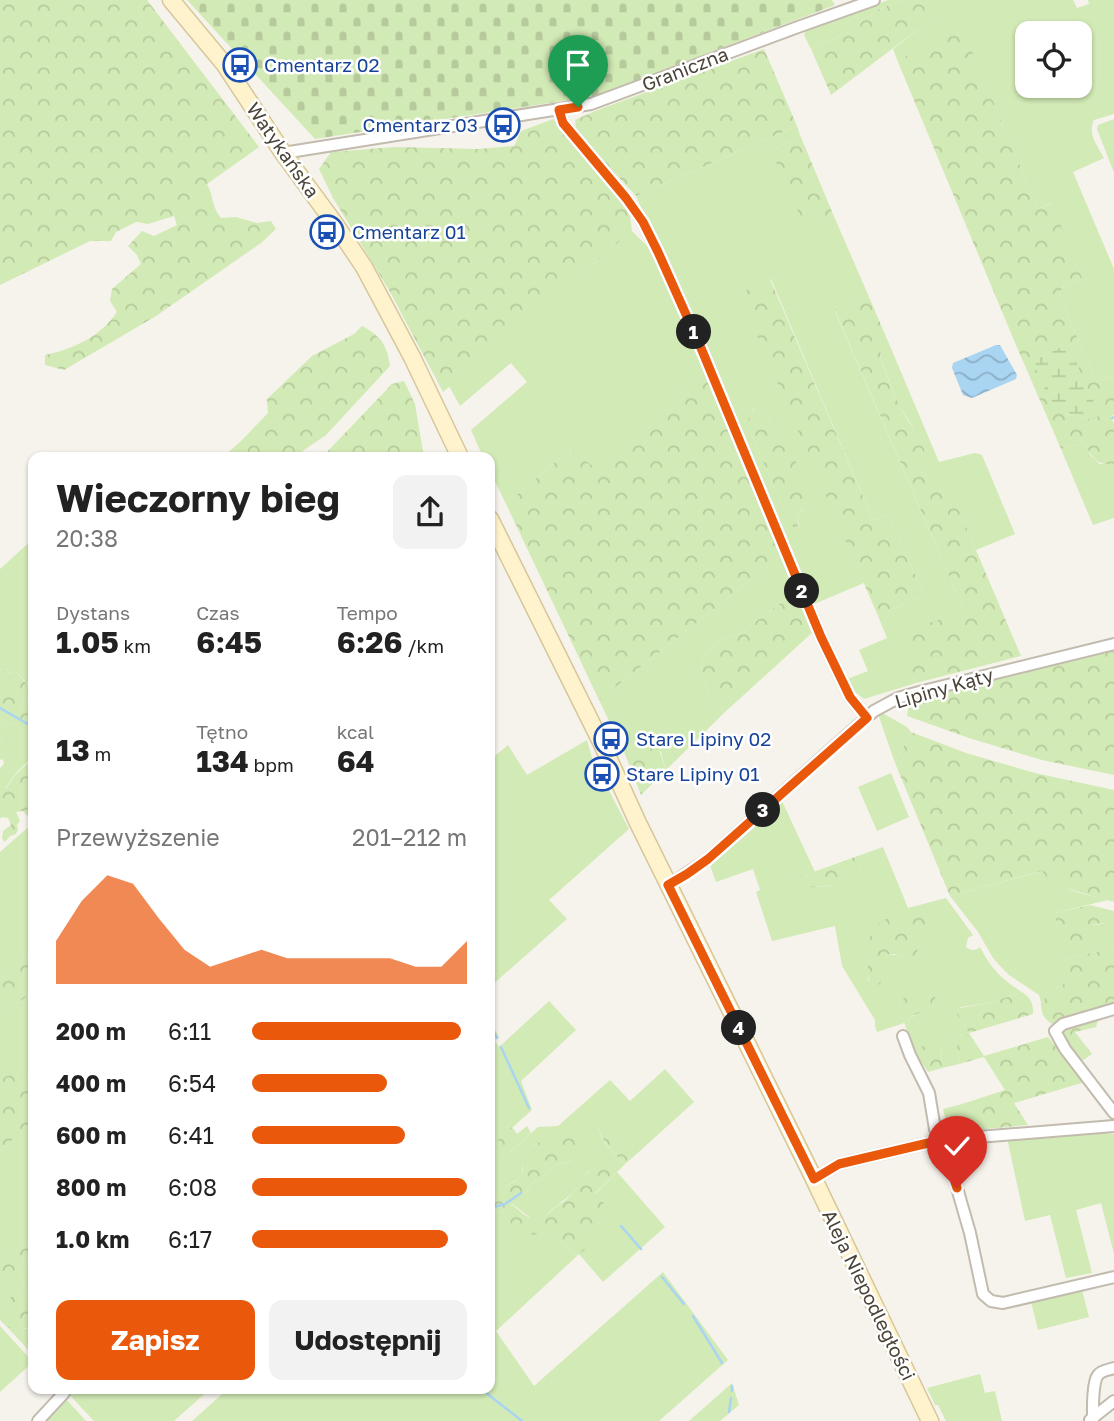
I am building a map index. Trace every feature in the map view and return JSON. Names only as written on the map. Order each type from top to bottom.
[{"type":"street","name":"Watykańska","points":[[171,0],[225,65],[283,153],[335,223],[369,277],[412,357],[458,452]]},
{"type":"street","name":"Graniczna","points":[[283,153],[598,102],[874,0]]},
{"type":"street","points":[[559,110],[563,123],[626,198],[648,232],[706,360],[821,637],[850,697],[867,718]]},
{"type":"street","name":"Aleja Niepodległości","points":[[495,529],[930,1421]]},
{"type":"street","name":"Lipiny Kąty","points":[[668,885],[708,859],[874,711],[898,698],[1114,644]]},
{"type":"street","points":[[1114,1009],[1062,1024],[1055,1031],[1065,1049],[1114,1113]]},
{"type":"street","points":[[903,1036],[929,1093],[935,1129],[941,1140],[970,1233],[983,1294],[1003,1303],[1114,1277]]},
{"type":"street","points":[[814,1179],[839,1164],[941,1140],[1114,1126]]},
{"type":"street","points":[[1091,1420],[1098,1376],[1114,1368]]},
{"type":"street","points":[[38,1421],[63,1394]]},
{"type":"street","points":[[1091,1420],[1114,1401]]},
{"type":"green space","points":[[0,0],[147,0],[259,147],[207,184],[218,213],[221,218],[236,217],[257,223],[271,221],[276,229],[261,243],[156,316],[64,370],[45,365],[45,355],[85,341],[103,328],[117,312],[110,301],[112,289],[141,264],[128,246],[142,231],[154,236],[177,225],[174,216],[148,224],[136,222],[116,232],[111,241],[90,241],[0,285]]},
{"type":"green space","points":[[187,0],[832,0],[835,5],[595,96],[315,139]]},
{"type":"green space","points":[[888,0],[903,0],[877,10],[849,32],[811,49],[804,35],[806,30]]},
{"type":"green space","points":[[903,0],[951,0],[953,3],[831,95],[811,49],[849,32],[877,10]]},
{"type":"green space","points":[[951,0],[1073,0],[1077,8],[1089,4],[1088,0],[1114,0],[1114,114],[1094,120],[1092,125],[1094,140],[1104,158],[1073,172],[1114,269],[1114,381],[1107,377],[1094,376],[1060,297],[1062,288],[1082,278],[1051,203],[1038,209],[958,18],[898,62],[893,49],[952,3]]},
{"type":"green space","points":[[958,17],[1038,209],[1052,203],[1082,278],[1062,288],[1060,297],[1094,376],[1107,377],[1114,381],[1114,415],[1111,416],[1114,424],[1114,464],[1103,464],[1096,460],[1084,443],[1061,449],[898,62]],"holes":[[[1063,346],[1089,419],[1065,414],[1035,367],[1037,359]]]},
{"type":"green space","points":[[764,49],[797,126],[636,196],[576,131],[575,120],[595,111]]},
{"type":"green space","points":[[553,119],[629,209],[632,231],[443,392],[389,290],[333,198],[319,169],[331,152],[394,147],[478,149],[514,146],[521,131]]},
{"type":"green space","points":[[1114,119],[1114,173],[1097,129],[1098,125]]},
{"type":"green space","points":[[797,126],[800,135],[774,150],[815,221],[833,214],[869,297],[835,311],[964,611],[907,657],[916,683],[864,699],[854,691],[847,679],[868,671],[859,650],[887,638],[878,616],[924,595],[889,515],[873,520],[771,279],[740,294],[864,583],[814,604],[636,196]],"holes":[[[763,408],[778,435],[804,510],[797,517],[797,532],[786,515],[748,426],[753,409]]]},
{"type":"green space","points":[[800,135],[833,214],[815,221],[800,216],[772,153]]},
{"type":"green space","points":[[632,231],[648,247],[680,312],[704,371],[595,469],[571,449],[506,504],[495,481],[495,452],[481,452],[471,430],[527,382],[511,363],[460,406],[449,386]]},
{"type":"green space","points":[[770,279],[873,520],[889,515],[924,595],[878,616],[739,294]]},
{"type":"green space","points":[[869,297],[890,346],[881,351],[880,357],[902,412],[922,443],[925,459],[923,466],[919,467],[923,476],[942,470],[1021,656],[916,683],[906,657],[914,654],[904,632],[964,611],[835,310]]},
{"type":"green space","points":[[362,326],[374,334],[387,352],[390,366],[326,435],[301,452],[229,452],[268,413],[267,399],[312,356],[354,334]]},
{"type":"green space","points":[[890,346],[939,462],[975,453],[982,455],[1015,534],[976,550],[942,471],[923,476],[919,467],[913,427],[899,406],[880,357],[881,351]]},
{"type":"green space","points":[[1063,346],[1071,351],[1099,414],[1097,418],[1059,413],[1053,408],[1035,366],[1037,359]]},
{"type":"green space","points":[[704,371],[781,556],[599,700],[506,504],[571,449],[595,468]]},
{"type":"green space","points":[[404,381],[415,404],[423,452],[327,452],[392,384]]},
{"type":"green space","points":[[758,407],[763,408],[778,435],[789,443],[808,495],[807,507],[797,517],[799,531],[796,532],[748,426],[750,415]]},
{"type":"green space","points":[[1084,443],[1091,456],[1100,464],[1114,464],[1114,518],[1093,525],[1061,449]]},
{"type":"green space","points":[[28,544],[28,684],[16,672],[6,673],[0,669],[0,569]]},
{"type":"green space","points":[[781,556],[797,591],[740,633],[717,641],[701,661],[708,689],[724,713],[666,770],[661,752],[640,742],[624,752],[599,700]]},
{"type":"green space","points":[[797,591],[814,631],[724,713],[708,689],[701,661],[717,641],[740,633]]},
{"type":"green space","points":[[1114,651],[1114,775],[1042,760],[907,716],[910,699]]},
{"type":"green space","points":[[0,669],[6,673],[16,672],[28,685],[19,696],[28,704],[28,744],[23,741],[19,727],[5,722],[0,742]]},
{"type":"green space","points":[[28,686],[28,704],[18,696]]},
{"type":"green space","points":[[880,714],[907,727],[911,732],[895,763],[879,717]]},
{"type":"green space","points":[[5,722],[19,727],[24,741],[28,743],[28,761],[5,789],[0,785],[0,768],[4,764],[3,759],[0,760]]},
{"type":"green space","points":[[911,732],[966,753],[1035,773],[1114,790],[1114,902],[1061,887],[1051,882],[1042,871],[950,896],[895,763]]},
{"type":"green space","points":[[587,740],[592,758],[629,829],[549,900],[567,919],[495,983],[495,756],[508,745],[527,775]]},
{"type":"green space","points":[[645,741],[657,748],[666,770],[641,795],[624,752]]},
{"type":"green space","points":[[28,763],[28,815],[23,811],[16,812],[20,821],[18,829],[16,834],[5,842],[2,839],[3,831],[11,825],[8,818],[0,819],[0,785],[6,789],[15,775]]},
{"type":"green space","points":[[891,773],[909,817],[877,831],[858,787]]},
{"type":"green space","points":[[782,801],[815,872],[794,879],[818,887],[831,885],[860,871],[855,857],[883,847],[908,908],[946,898],[973,935],[968,938],[966,947],[973,950],[980,947],[997,972],[1022,992],[955,1010],[969,1033],[956,1037],[959,1064],[942,1068],[941,1042],[913,1049],[905,1025],[917,1014],[900,1003],[904,1023],[877,1032],[875,1020],[842,966],[835,926],[772,941],[756,892],[760,890],[753,869],[716,882],[710,865]],"holes":[[[934,926],[909,959],[884,955],[868,981],[868,963]]]},
{"type":"green space","points":[[28,827],[28,955],[0,980],[0,852]]},
{"type":"green space","points":[[855,857],[860,871],[857,884],[807,887],[794,879]]},
{"type":"green space","points":[[1043,871],[1064,888],[1108,900],[1055,913],[1059,944],[1092,926],[1104,923],[1114,930],[1114,948],[1061,960],[1064,984],[1041,1002],[1039,995],[1009,975],[993,958],[978,932],[950,896]]},
{"type":"green space","points":[[1090,905],[1114,911],[1114,930],[1104,923],[1097,924],[1080,942],[1058,944],[1055,913]]},
{"type":"green space","points":[[921,911],[932,912],[933,931],[923,940],[914,957],[909,959],[894,954],[884,955],[882,980],[873,987],[868,974],[868,946],[875,928],[888,918]]},
{"type":"green space","points":[[1114,948],[1114,1006],[1052,1024],[1046,1020],[1041,1002],[1064,984],[1065,980],[1058,965],[1061,960]]},
{"type":"green space","points":[[28,955],[28,996],[8,1010],[0,1007],[0,980]]},
{"type":"green space","points":[[928,991],[935,997],[935,1007],[913,1016],[909,1024],[905,1025],[900,1009],[902,999]]},
{"type":"green space","points":[[1022,992],[1031,1001],[1033,1014],[969,1033],[954,1009],[989,1003]]},
{"type":"green space","points":[[28,996],[28,1078],[15,1075],[0,1083],[0,1007],[8,1010]]},
{"type":"green space","points":[[549,1001],[576,1030],[521,1081],[532,1110],[495,1143],[495,1040],[499,1047]]},
{"type":"green space","points":[[1099,1016],[1096,1027],[1075,1032],[1092,1054],[1082,1061],[1073,1054],[1061,1032],[1064,1028]]},
{"type":"green space","points":[[969,1033],[984,1056],[1048,1037],[1085,1082],[1014,1103],[1028,1125],[963,1131],[962,1104],[1005,1090],[984,1057],[959,1064],[956,1037]]},
{"type":"green space","points":[[941,1041],[942,1068],[928,1072],[913,1049]]},
{"type":"green space","points":[[665,1069],[694,1102],[631,1159],[623,1154],[602,1126],[599,1128],[605,1143],[625,1164],[618,1171],[608,1166],[588,1172],[572,1194],[544,1218],[532,1219],[511,1203],[526,1194],[531,1184],[543,1178],[552,1168],[572,1161],[586,1144],[542,1142],[533,1145],[522,1157],[520,1177],[495,1194],[495,1166],[538,1127],[558,1126],[610,1080],[630,1101]]},
{"type":"green space","points":[[13,1074],[28,1078],[28,1127],[0,1151],[0,1083]]},
{"type":"green space","points":[[962,1104],[963,1131],[955,1131],[947,1125],[943,1109]]},
{"type":"green space","points":[[28,1126],[28,1241],[0,1266],[0,1151]]},
{"type":"green space","points":[[527,1126],[531,1133],[495,1165],[495,1142],[512,1127],[517,1134]]},
{"type":"green space","points":[[602,1126],[618,1136],[623,1154],[631,1159],[625,1164],[606,1143],[599,1128]]},
{"type":"green space","points":[[566,1133],[575,1135],[584,1140],[585,1152],[578,1159],[552,1168],[543,1178],[531,1184],[526,1194],[511,1204],[528,1217],[545,1217],[569,1197],[591,1170],[603,1166],[618,1171],[595,1193],[609,1208],[608,1213],[600,1223],[581,1226],[590,1245],[577,1256],[549,1231],[533,1235],[519,1229],[508,1221],[502,1212],[495,1210],[495,1194],[521,1176],[522,1158],[526,1151],[542,1141]]},
{"type":"green space","points":[[1114,1134],[1114,1254],[1101,1203],[1076,1210],[1092,1273],[1066,1278],[1050,1215],[1025,1221],[1007,1138]]},
{"type":"green space","points":[[617,1172],[665,1227],[603,1282],[579,1254],[590,1245],[580,1226],[598,1224],[606,1218],[605,1203],[595,1194]]},
{"type":"green space","points":[[495,1210],[502,1212],[508,1221],[549,1231],[577,1256],[496,1331],[534,1386],[663,1272],[728,1360],[659,1421],[192,1421],[222,1394],[495,1394]]},
{"type":"green space","points":[[28,1241],[28,1260],[0,1285],[0,1266]]},
{"type":"green space","points":[[28,1260],[28,1282],[0,1307],[0,1285]]},
{"type":"green space","points":[[28,1282],[28,1328],[8,1328],[0,1320],[0,1307]]},
{"type":"green space","points":[[1082,1290],[1089,1317],[1038,1330],[1031,1302]]},
{"type":"green space","points":[[0,1326],[28,1357],[28,1367],[0,1392]]},
{"type":"green space","points":[[8,1328],[28,1329],[28,1350]]},
{"type":"green space","points":[[980,1374],[985,1393],[995,1391],[1002,1421],[946,1421],[927,1388]]},
{"type":"green space","points":[[732,1383],[739,1405],[720,1421],[689,1421]]},
{"type":"green space","points":[[69,1394],[204,1394],[174,1421],[94,1421]]},
{"type":"green space","points":[[66,1399],[86,1421],[44,1421]]},
{"type":"water","points":[[1000,345],[1017,375],[1016,379],[972,398],[963,395],[952,368],[953,363]]},
{"type":"waterway","points":[[0,708],[28,724]]},
{"type":"waterway","points":[[495,1034],[497,1038]]},
{"type":"waterway","points":[[501,1047],[529,1108]]},
{"type":"waterway","points":[[495,1207],[505,1204],[521,1193]]},
{"type":"waterway","points":[[621,1226],[641,1249]]},
{"type":"waterway","points":[[662,1277],[684,1304]]},
{"type":"waterway","points":[[693,1316],[722,1363]]},
{"type":"waterway","points":[[732,1386],[732,1391]]},
{"type":"waterway","points":[[488,1394],[522,1421]]},
{"type":"waterway","points":[[729,1412],[731,1398]]},
{"type":"place","name":"Cmentarz 02","points":[[240,65]]},
{"type":"place","name":"Cmentarz 03","points":[[503,125]]},
{"type":"place","name":"Cmentarz 01","points":[[327,232]]},
{"type":"place","name":"Stare Lipiny 02","points":[[611,739]]},
{"type":"place","name":"Stare Lipiny 01","points":[[602,774]]},
{"type":"route","points":[[578,107],[559,110],[563,123],[643,222],[701,348],[821,637],[850,697],[867,718],[708,859],[668,885],[814,1179],[839,1164],[941,1140],[957,1188]]}]
